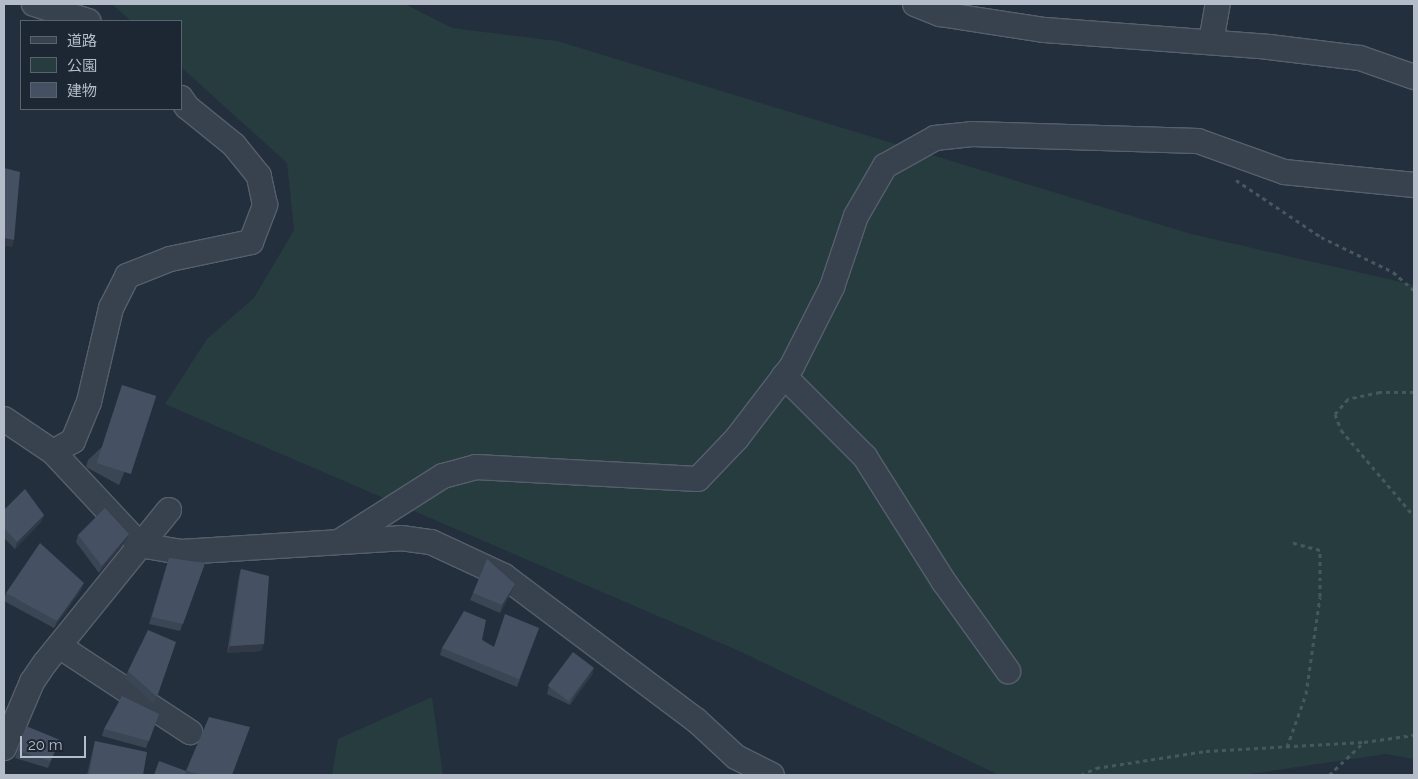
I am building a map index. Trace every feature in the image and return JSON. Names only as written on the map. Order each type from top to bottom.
[{"type":"street","points":[[34,4],[85,20]]},
{"type":"street","points":[[915,4],[940,14],[1045,30],[1211,42],[1360,58],[1414,77]]},
{"type":"street","points":[[1211,42],[1218,4]]},
{"type":"street","points":[[52,452],[73,441],[90,402],[111,308],[127,276],[170,259],[251,242],[265,205],[259,176],[234,145],[187,107],[182,100]]},
{"type":"street","points":[[342,540],[443,476],[476,467],[698,479],[737,438],[784,376],[832,287],[856,216],[885,166],[935,138],[972,134],[1198,141],[1284,172],[1414,185]]},
{"type":"street","points":[[784,376],[864,457],[944,582],[1008,671]]},
{"type":"street","points":[[4,419],[52,452],[140,545],[181,552],[342,540],[401,538],[431,542],[504,576],[696,720],[736,757],[772,775]]},
{"type":"street","points":[[4,748],[32,682],[169,510]]},
{"type":"street","points":[[59,646],[190,732]]},
{"type":"path","points":[[1229,175],[1314,232],[1393,272],[1414,290]]},
{"type":"path","points":[[1414,392],[1380,392],[1348,399],[1335,414],[1341,430],[1414,516]]},
{"type":"path","points":[[1287,746],[1306,694],[1320,597],[1320,550],[1290,542]]},
{"type":"path","points":[[1082,775],[1096,768],[1206,751],[1364,742],[1414,734]]},
{"type":"path","points":[[1329,775],[1364,742]]},
{"type":"green space","points":[[112,4],[405,4],[452,28],[557,41],[1191,234],[1414,285],[1414,759],[1386,754],[1243,775],[999,775],[737,650],[165,404],[207,339],[254,298],[294,230],[287,163],[182,68],[182,20],[130,20]]},
{"type":"green space","points":[[432,697],[443,775],[332,775],[338,739]]},
{"type":"building","points":[[4,168],[20,172],[14,240],[4,238]]},
{"type":"building","points":[[122,385],[156,396],[131,474],[97,463]]},
{"type":"building","points":[[25,489],[44,515],[17,542],[4,528],[4,510]]},
{"type":"building","points":[[105,508],[129,534],[102,566],[78,535]]},
{"type":"building","points":[[40,543],[84,583],[57,621],[6,593]]},
{"type":"building","points":[[169,558],[205,563],[183,624],[152,617]]},
{"type":"building","points":[[487,559],[515,584],[502,605],[473,593]]},
{"type":"building","points":[[241,569],[269,576],[264,644],[230,646]]},
{"type":"building","points":[[464,611],[486,620],[482,640],[494,647],[505,614],[539,628],[519,679],[442,648]]},
{"type":"building","points":[[148,630],[176,642],[157,697],[128,671]]},
{"type":"building","points":[[573,652],[594,668],[568,701],[548,686]]},
{"type":"building","points":[[122,696],[159,714],[149,741],[104,729]]},
{"type":"building","points":[[209,717],[250,727],[232,775],[204,775],[186,771]]},
{"type":"building","points":[[26,726],[60,740],[50,761],[18,751]]},
{"type":"building","points":[[95,741],[147,752],[143,775],[89,775]]},
{"type":"building","points":[[159,761],[186,771],[185,775],[154,775]]}]
